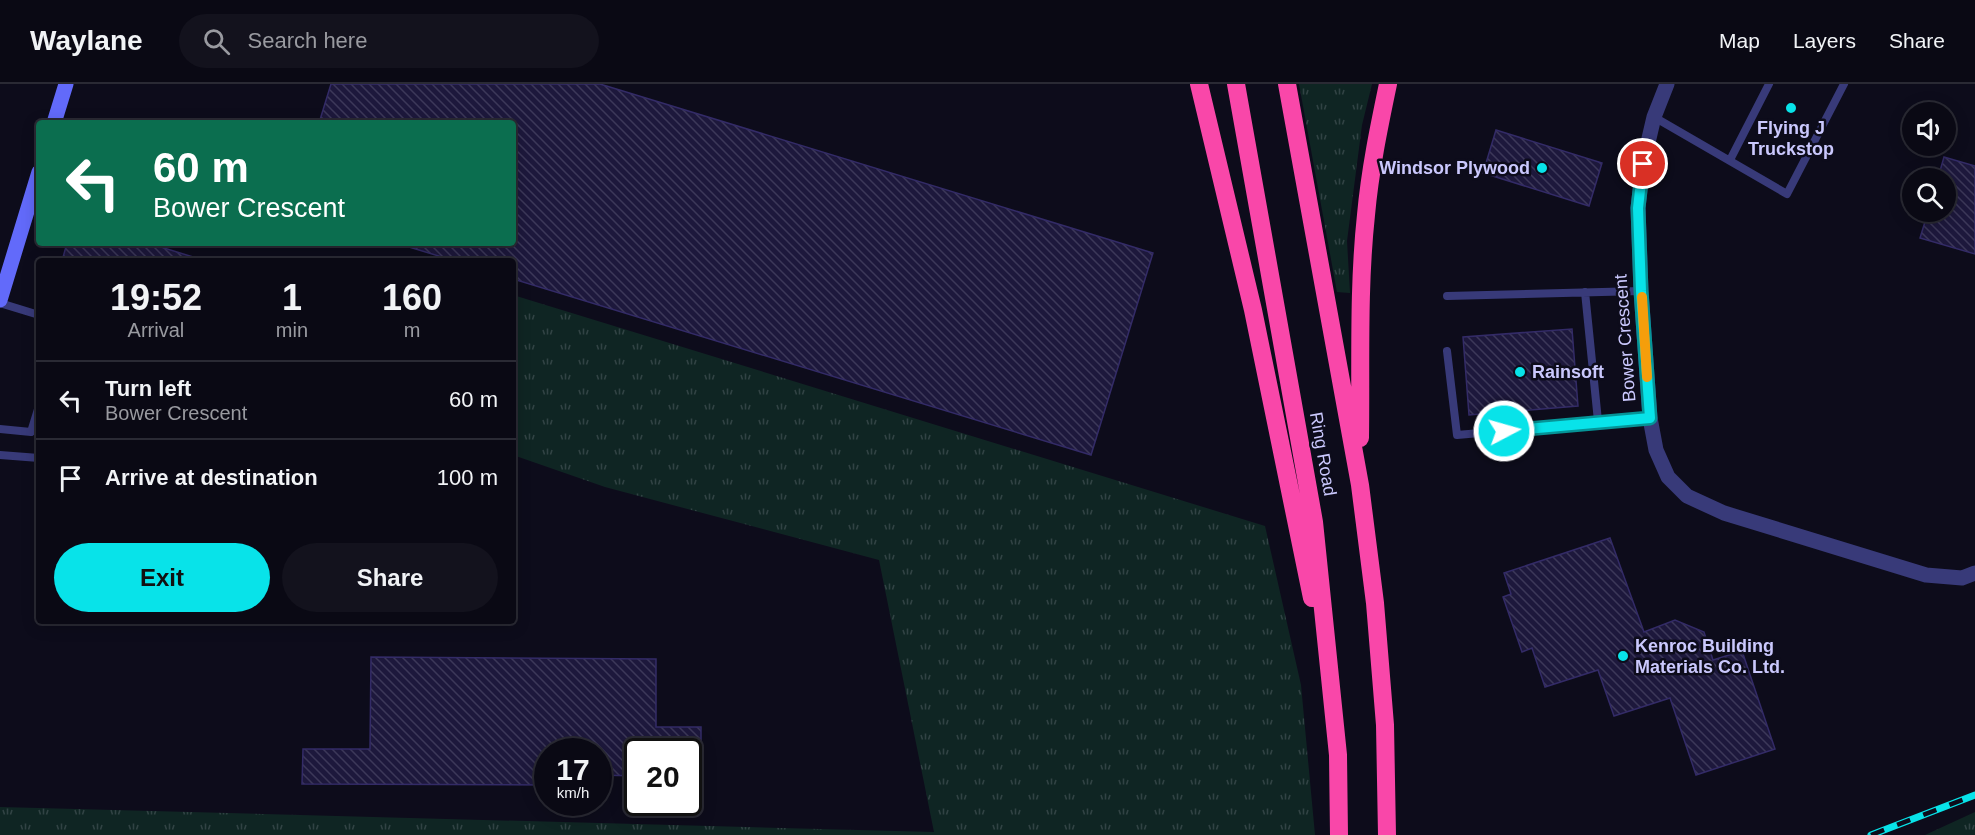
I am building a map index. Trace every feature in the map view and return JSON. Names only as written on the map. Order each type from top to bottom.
[{"type":"highway","points":[[1198,84],[1253,310],[1329,679]]},
{"type":"highway","name":"Ring Road","points":[[1236,84],[1314,522],[1338,755],[1339,835]]},
{"type":"highway","name":"Ring Road","points":[[1287,84],[1360,485],[1375,603],[1384,725],[1387,835]]},
{"type":"highway","points":[[1360,485],[1361,287],[1365,216],[1374,147],[1388,84]]},
{"type":"main road","points":[[55,120],[66,84]]},
{"type":"main road","points":[[0,302],[36,182]]},
{"type":"street","name":"Bower Crescent","points":[[1667,84],[1654,117],[1643,164],[1638,208],[1650,418],[1656,450],[1668,477],[1687,496],[1724,513],[1926,575],[1962,578],[1975,573]]},
{"type":"lane","points":[[1730,160],[1769,84]]},
{"type":"lane","points":[[1654,117],[1787,194],[1844,84]]},
{"type":"lane","points":[[1447,296],[1641,291]]},
{"type":"lane","points":[[1585,292],[1598,421]]},
{"type":"lane","points":[[0,302],[36,314]]},
{"type":"lane","points":[[1447,351],[1457,435],[1650,418]]},
{"type":"lane","points":[[0,429],[31,432],[36,416]]},
{"type":"lane","points":[[0,455],[36,458]]},
{"type":"green space","points":[[1299,84],[1372,84],[1362,125],[1347,241],[1350,293],[1337,292]]},
{"type":"green space","points":[[516,296],[1265,526],[1301,685],[1315,835],[0,835],[0,807],[934,832],[879,560],[605,487],[516,456]]},
{"type":"green space","points":[[1975,812],[1975,835],[1925,835]]},
{"type":"building","points":[[331,84],[600,84],[1153,253],[1091,455],[516,280],[516,258],[445,258],[406,246],[516,246],[516,120],[320,120]]},
{"type":"building","name":"Windsor Plywood","points":[[1496,130],[1602,163],[1589,206],[1483,173]]},
{"type":"building","points":[[1944,157],[1975,166],[1975,254],[1920,238],[1925,222],[1956,222],[1956,168],[1941,168]]},
{"type":"building","points":[[66,246],[158,246],[196,258],[63,258]]},
{"type":"building","name":"Rainsoft","points":[[1572,329],[1578,406],[1469,415],[1463,337]]},
{"type":"building","name":"Kenroc Building Materials Co. Ltd.","points":[[1610,538],[1644,632],[1675,620],[1704,632],[1713,660],[1742,651],[1775,749],[1696,775],[1670,698],[1614,716],[1598,670],[1545,687],[1532,648],[1522,652],[1503,597],[1511,594],[1504,573]]},
{"type":"building","points":[[371,657],[656,659],[656,727],[701,727],[701,738],[624,738],[624,776],[612,775],[612,738],[534,738],[534,785],[302,784],[303,749],[370,749]]},
{"type":"railway","points":[[1871,835],[1975,795]]},
{"type":"slow traffic","points":[[1642,297],[1647,377]]},
{"type":"place","name":"Flying J Truckstop","points":[[1791,108]]},
{"type":"place","name":"Windsor Plywood","points":[[1542,168]]},
{"type":"place","name":"Rainsoft","points":[[1520,372]]},
{"type":"place","name":"Kenroc Building Materials Co. Ltd.","points":[[1623,656]]},
{"type":"route","points":[[1504,431],[1650,418],[1638,208],[1643,164]]}]
